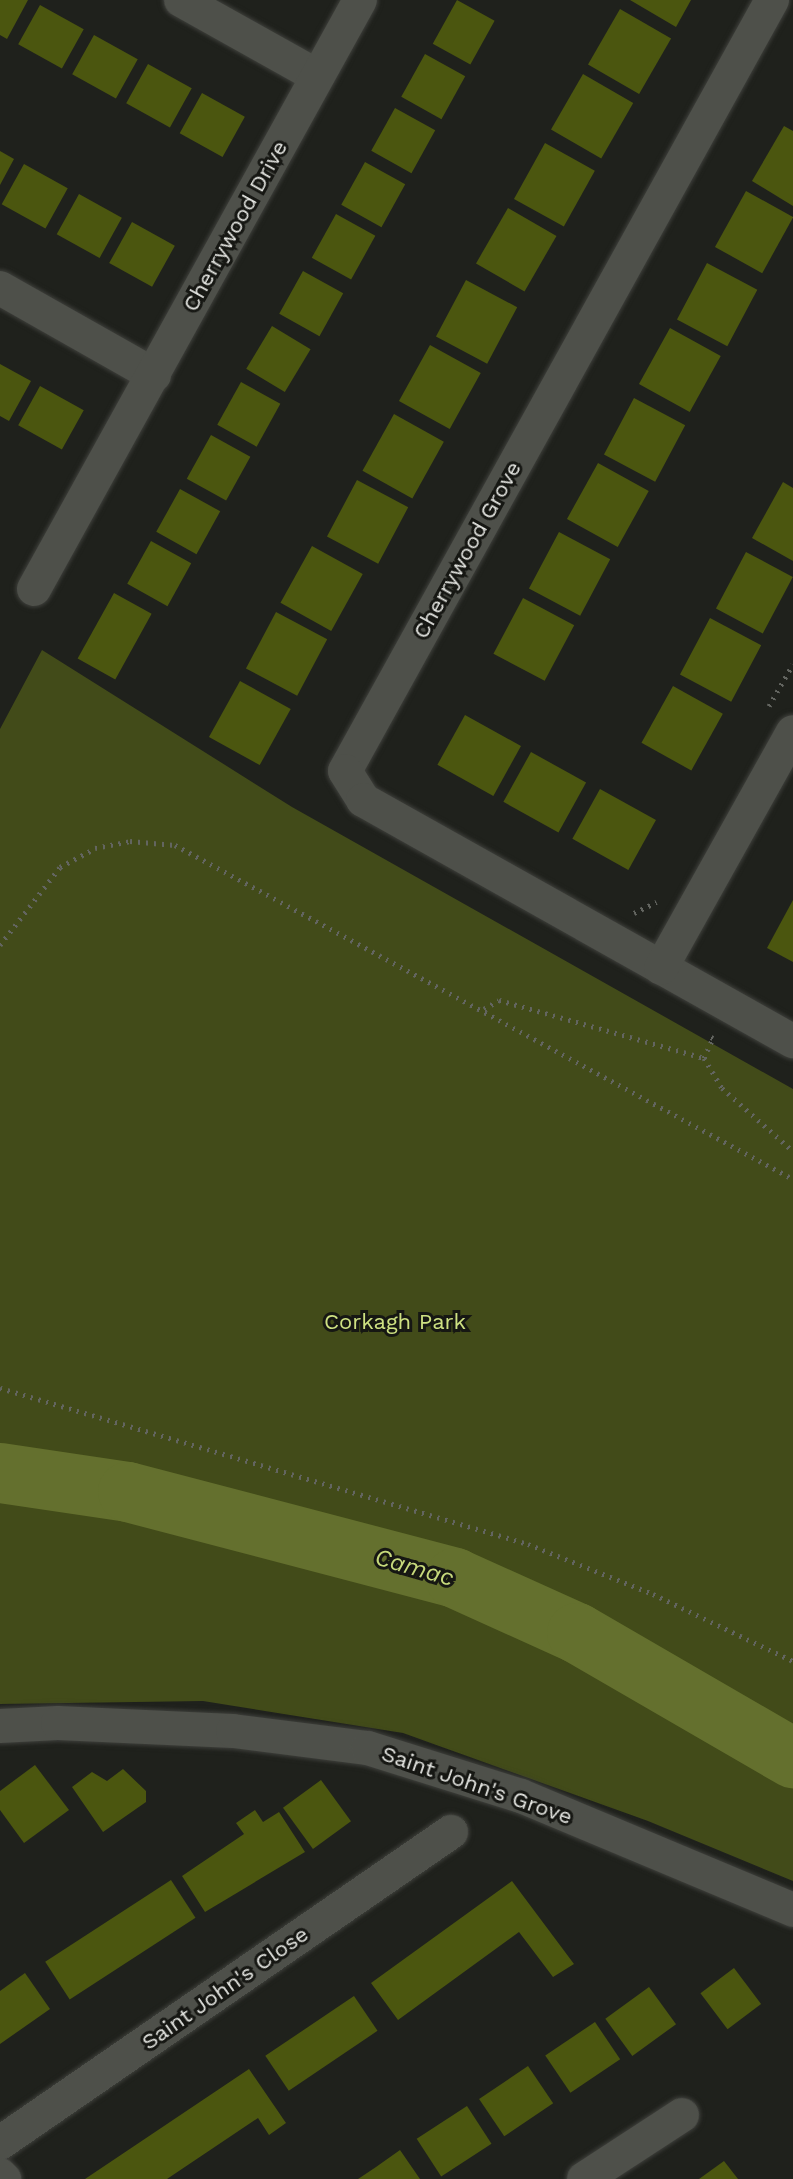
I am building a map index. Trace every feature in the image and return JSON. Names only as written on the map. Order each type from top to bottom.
[{"type":"street","points":[[181,0],[317,76]]},
{"type":"street","name":"Cherrywood Drive","points":[[34,589],[360,0]]},
{"type":"street","name":"Cherrywood Grove","points":[[772,0],[345,771],[363,800],[793,1041]]},
{"type":"street","points":[[0,288],[154,375]]},
{"type":"street","points":[[661,968],[793,732]]},
{"type":"street","name":"Saint John's Grove","points":[[0,1726],[58,1723],[233,1731],[368,1748],[521,1796],[793,1910]]},
{"type":"street","name":"Saint John's Close","points":[[0,2143],[451,1832]]},
{"type":"street","points":[[584,2179],[682,2115]]},
{"type":"path","points":[[0,945],[60,867],[95,848],[130,841],[175,845],[793,1179]]},
{"type":"path","points":[[624,914],[638,913]]},
{"type":"path","points":[[483,1009],[499,1000],[704,1058],[722,1088],[793,1151]]},
{"type":"path","points":[[702,1031],[713,1038],[704,1058]]},
{"type":"path","points":[[0,1388],[528,1544],[653,1594],[793,1661]]},
{"type":"green space","name":"Corkagh Park","points":[[42,650],[292,807],[793,1089],[793,1881],[648,1821],[403,1733],[203,1701],[0,1704],[0,729]]},
{"type":"building","points":[[0,0],[28,0],[7,39],[0,35]]},
{"type":"building","points":[[457,0],[495,21],[470,65],[433,44]]},
{"type":"building","points":[[630,0],[691,0],[676,27]]},
{"type":"building","points":[[40,5],[84,29],[62,69],[18,44]]},
{"type":"building","points":[[620,9],[671,38],[639,94],[588,64]]},
{"type":"building","points":[[94,35],[138,59],[116,99],[72,74]]},
{"type":"building","points":[[425,54],[465,76],[441,119],[401,97]]},
{"type":"building","points":[[148,64],[192,88],[170,128],[126,103]]},
{"type":"building","points":[[583,74],[633,103],[601,158],[551,129]]},
{"type":"building","points":[[202,93],[245,117],[223,157],[180,133]]},
{"type":"building","points":[[395,108],[435,130],[411,173],[371,151]]},
{"type":"building","points":[[784,126],[793,131],[793,206],[752,181]]},
{"type":"building","points":[[545,143],[595,171],[564,227],[514,199]]},
{"type":"building","points":[[0,151],[14,159],[0,185]]},
{"type":"building","points":[[365,162],[405,184],[381,227],[341,205]]},
{"type":"building","points":[[24,164],[68,188],[45,228],[2,204]]},
{"type":"building","points":[[746,191],[793,217],[762,273],[715,247]]},
{"type":"building","points":[[79,194],[122,218],[100,258],[57,234]]},
{"type":"building","points":[[508,208],[556,236],[524,291],[476,263]]},
{"type":"building","points":[[336,214],[375,236],[351,280],[312,258]]},
{"type":"building","points":[[132,222],[175,246],[152,287],[109,263]]},
{"type":"building","points":[[707,263],[757,290],[727,346],[677,320]]},
{"type":"building","points":[[303,271],[343,293],[319,336],[279,314]]},
{"type":"building","points":[[466,280],[517,307],[487,364],[436,337]]},
{"type":"building","points":[[272,326],[311,349],[285,392],[246,369]]},
{"type":"building","points":[[670,328],[721,356],[690,412],[639,384]]},
{"type":"building","points":[[430,345],[481,373],[450,429],[399,401]]},
{"type":"building","points":[[0,364],[31,381],[9,421],[0,416]]},
{"type":"building","points":[[241,382],[280,404],[257,447],[217,425]]},
{"type":"building","points":[[40,386],[84,410],[62,450],[18,425]]},
{"type":"building","points":[[634,398],[685,425],[655,482],[604,455]]},
{"type":"building","points":[[394,414],[444,442],[412,498],[362,471]]},
{"type":"building","points":[[211,435],[250,457],[226,501],[187,479]]},
{"type":"building","points":[[598,463],[649,491],[618,547],[567,519]]},
{"type":"building","points":[[357,480],[408,507],[378,564],[327,537]]},
{"type":"building","points":[[783,482],[793,488],[793,561],[752,538]]},
{"type":"building","points":[[180,489],[220,511],[196,554],[156,532]]},
{"type":"building","points":[[559,532],[610,559],[580,616],[529,589]]},
{"type":"building","points":[[151,541],[191,563],[167,606],[127,584]]},
{"type":"building","points":[[312,546],[363,574],[331,631],[280,603]]},
{"type":"building","points":[[746,552],[793,577],[763,633],[716,609]]},
{"type":"building","points":[[114,593],[152,614],[115,679],[78,659]]},
{"type":"building","points":[[523,598],[574,625],[545,681],[493,654]]},
{"type":"building","points":[[276,612],[327,639],[297,696],[246,669]]},
{"type":"building","points":[[710,618],[761,645],[731,702],[680,675]]},
{"type":"building","points":[[240,681],[291,709],[260,765],[209,737]]},
{"type":"building","points":[[673,686],[723,714],[691,770],[641,743]]},
{"type":"building","points":[[465,715],[521,746],[493,796],[437,765]]},
{"type":"building","points":[[531,752],[586,783],[558,832],[503,802]]},
{"type":"building","points":[[600,789],[656,820],[628,870],[572,839]]},
{"type":"building","points":[[793,900],[793,962],[767,948]]},
{"type":"building","points":[[35,1765],[69,1810],[24,1843],[0,1810],[0,1791]]},
{"type":"building","points":[[123,1769],[146,1791],[146,1802],[103,1832],[72,1787],[92,1772],[107,1781]]},
{"type":"building","points":[[321,1780],[351,1821],[313,1849],[283,1808]]},
{"type":"building","points":[[255,1810],[263,1822],[279,1812],[305,1852],[205,1912],[182,1876],[244,1834],[236,1823]]},
{"type":"building","points":[[171,1880],[196,1918],[70,1999],[45,1962]]},
{"type":"building","points":[[512,1881],[574,1964],[553,1977],[519,1932],[398,2020],[371,1983]]},
{"type":"building","points":[[734,1968],[761,2004],[728,2029],[700,1993]]},
{"type":"building","points":[[25,1973],[50,2009],[0,2044],[0,1991]]},
{"type":"building","points":[[649,1987],[676,2024],[632,2056],[605,2019]]},
{"type":"building","points":[[354,1996],[377,2031],[289,2091],[265,2056]]},
{"type":"building","points":[[595,2022],[620,2059],[570,2093],[545,2056]]},
{"type":"building","points":[[528,2066],[553,2103],[504,2136],[479,2099]]},
{"type":"building","points":[[249,2069],[286,2123],[269,2135],[258,2118],[167,2179],[85,2179]]},
{"type":"building","points":[[467,2106],[492,2144],[441,2176],[417,2139]]},
{"type":"building","points":[[400,2150],[420,2179],[358,2179],[376,2167]]},
{"type":"building","points":[[724,2161],[738,2179],[699,2179]]},
{"type":"waterway","name":"Camac","points":[[0,1473],[128,1492],[455,1578],[577,1633],[793,1758]]}]
